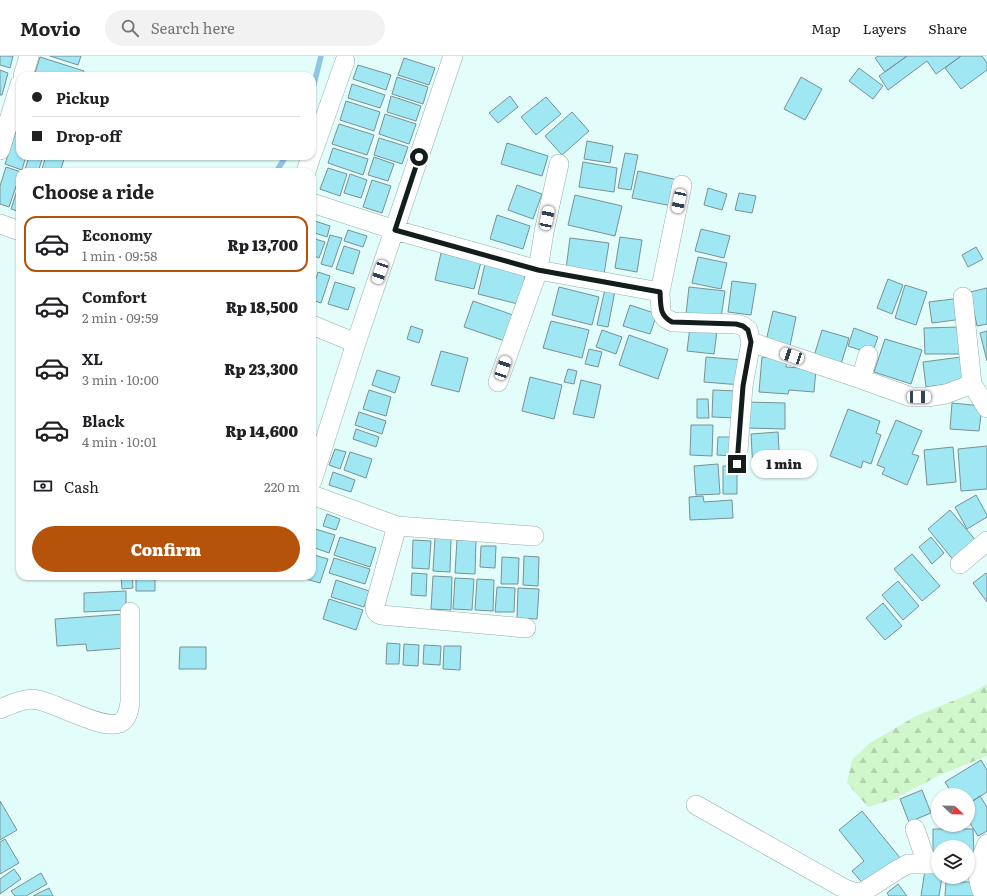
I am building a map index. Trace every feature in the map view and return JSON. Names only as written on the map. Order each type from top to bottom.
[{"type":"street","points":[[24,72],[29,56]]},
{"type":"street","points":[[316,468],[356,343],[453,56]]},
{"type":"street","points":[[316,144],[345,61]]},
{"type":"street","points":[[0,150],[16,98]]},
{"type":"street","points":[[498,382],[538,270],[544,232],[559,164]]},
{"type":"street","points":[[682,185],[660,292],[662,312],[665,318],[672,322],[736,324],[743,326],[748,330],[751,342],[743,386],[737,464]]},
{"type":"street","points":[[316,204],[395,230],[538,270],[660,292]]},
{"type":"street","points":[[0,224],[16,230]]},
{"type":"street","points":[[963,297],[972,384],[987,408]]},
{"type":"street","points":[[316,327],[356,343]]},
{"type":"street","points":[[751,342],[910,397],[927,397],[946,394],[972,384]]},
{"type":"street","points":[[861,379],[868,355]]},
{"type":"street","points":[[316,496],[397,526],[534,536]]},
{"type":"street","points":[[397,526],[375,605],[375,610],[377,613],[526,628]]},
{"type":"street","points":[[960,564],[987,542]]},
{"type":"street","points":[[0,709],[19,701],[38,699],[98,722],[110,724],[120,723],[128,714],[130,702],[130,612]]},
{"type":"street","points":[[696,805],[845,889],[855,893],[866,890],[908,864],[931,864]]},
{"type":"street","points":[[915,829],[931,862]]},
{"type":"street","points":[[975,863],[987,844]]},
{"type":"street","points":[[975,872],[984,896]]},
{"type":"green space","points":[[987,684],[987,756],[942,774],[894,799],[868,807],[847,783],[852,760],[870,743],[916,716],[972,693]]},
{"type":"building","points":[[0,56],[13,56],[10,68],[0,65]]},
{"type":"building","points":[[50,56],[81,56],[78,65]]},
{"type":"building","points":[[878,56],[907,56],[885,72],[875,58]]},
{"type":"building","points":[[907,56],[961,56],[936,74],[927,61],[888,90],[879,76]]},
{"type":"building","points":[[961,56],[982,56],[987,63],[987,70],[961,89],[945,68]]},
{"type":"building","points":[[40,57],[84,71],[84,72],[35,72]]},
{"type":"building","points":[[404,58],[435,68],[429,85],[398,75]]},
{"type":"building","points":[[358,65],[391,75],[386,90],[353,79]]},
{"type":"building","points":[[859,68],[883,86],[873,99],[849,81]]},
{"type":"building","points":[[0,70],[8,73],[2,95],[0,95]]},
{"type":"building","points":[[397,77],[428,87],[423,104],[392,94]]},
{"type":"building","points":[[801,77],[822,89],[805,120],[784,109]]},
{"type":"building","points":[[352,84],[385,95],[380,108],[348,98]]},
{"type":"building","points":[[391,96],[421,106],[416,121],[387,112]]},
{"type":"building","points":[[510,96],[518,107],[498,123],[489,113]]},
{"type":"building","points":[[546,97],[561,114],[536,135],[521,117]]},
{"type":"building","points":[[346,101],[380,112],[374,131],[340,120]]},
{"type":"building","points":[[572,112],[589,131],[562,155],[545,136]]},
{"type":"building","points":[[385,114],[416,124],[409,144],[379,134]]},
{"type":"building","points":[[339,124],[374,135],[367,155],[332,144]]},
{"type":"building","points":[[16,131],[16,160],[25,160],[23,168],[16,168],[5,164]]},
{"type":"building","points":[[379,138],[408,147],[402,164],[374,155]]},
{"type":"building","points":[[587,141],[613,146],[610,163],[584,159]]},
{"type":"building","points":[[507,143],[548,156],[542,176],[501,164]]},
{"type":"building","points":[[333,148],[368,159],[363,175],[328,163]]},
{"type":"building","points":[[625,153],[638,155],[631,190],[618,188]]},
{"type":"building","points":[[374,157],[394,164],[388,181],[368,175]]},
{"type":"building","points":[[28,160],[42,160],[39,168],[26,168]]},
{"type":"building","points":[[45,160],[64,160],[61,168],[42,168]]},
{"type":"building","points":[[583,162],[617,168],[614,192],[579,187]]},
{"type":"building","points":[[6,167],[16,170],[16,187],[9,207],[0,204],[0,186]]},
{"type":"building","points":[[328,168],[347,174],[340,196],[320,189]]},
{"type":"building","points":[[638,171],[678,180],[672,206],[632,198]]},
{"type":"building","points":[[350,174],[367,180],[361,198],[344,193]]},
{"type":"building","points":[[372,180],[391,186],[382,213],[363,207]]},
{"type":"building","points":[[517,185],[542,194],[533,219],[508,210]]},
{"type":"building","points":[[708,188],[727,194],[722,210],[704,205]]},
{"type":"building","points":[[16,193],[16,211],[11,209]]},
{"type":"building","points":[[739,193],[756,196],[752,213],[735,210]]},
{"type":"building","points":[[575,195],[622,206],[615,236],[568,225]]},
{"type":"building","points":[[497,215],[530,226],[523,249],[490,239]]},
{"type":"building","points":[[316,221],[330,226],[327,237],[316,233]]},
{"type":"building","points":[[701,229],[730,236],[724,258],[695,251]]},
{"type":"building","points":[[348,230],[367,236],[363,247],[344,241]]},
{"type":"building","points":[[330,235],[342,238],[332,267],[321,264]]},
{"type":"building","points":[[620,237],[642,240],[637,272],[615,268]]},
{"type":"building","points":[[570,238],[609,243],[604,274],[566,269]]},
{"type":"building","points":[[316,239],[325,242],[319,258],[316,257]]},
{"type":"building","points":[[344,246],[360,251],[353,274],[336,269]]},
{"type":"building","points":[[976,247],[983,259],[968,267],[962,255]]},
{"type":"building","points":[[441,253],[481,262],[474,289],[435,280]]},
{"type":"building","points":[[698,257],[727,263],[721,289],[692,283]]},
{"type":"building","points":[[485,264],[526,273],[518,304],[478,294]]},
{"type":"building","points":[[318,272],[330,276],[321,303],[316,301],[316,278]]},
{"type":"building","points":[[888,279],[903,285],[892,314],[877,308]]},
{"type":"building","points":[[732,281],[756,284],[751,315],[728,312]]},
{"type":"building","points":[[335,282],[355,288],[348,310],[328,304]]},
{"type":"building","points":[[905,285],[927,292],[916,325],[895,318]]},
{"type":"building","points":[[559,287],[599,297],[592,325],[552,315]]},
{"type":"building","points":[[689,287],[725,291],[721,318],[686,314]]},
{"type":"building","points":[[987,288],[987,324],[977,326],[970,292]]},
{"type":"building","points":[[605,289],[615,291],[608,327],[597,325]]},
{"type":"building","points":[[961,298],[963,319],[932,323],[929,302]]},
{"type":"building","points":[[473,301],[513,315],[505,341],[464,327]]},
{"type":"building","points":[[630,305],[657,314],[650,334],[623,326]]},
{"type":"building","points":[[773,311],[796,317],[790,346],[766,341]]},
{"type":"building","points":[[551,321],[589,330],[582,358],[543,348]]},
{"type":"building","points":[[411,326],[423,330],[419,343],[407,339]]},
{"type":"building","points":[[690,327],[717,331],[714,354],[687,351]]},
{"type":"building","points":[[960,327],[960,354],[925,354],[924,328]]},
{"type":"building","points":[[854,328],[878,337],[872,354],[848,346]]},
{"type":"building","points":[[602,330],[622,337],[616,354],[596,347]]},
{"type":"building","points":[[822,330],[849,338],[841,364],[814,356]]},
{"type":"building","points":[[987,331],[987,361],[980,333]]},
{"type":"building","points":[[629,335],[668,349],[658,379],[619,365]]},
{"type":"building","points":[[885,339],[922,350],[911,384],[874,372]]},
{"type":"building","points":[[589,349],[602,352],[598,367],[585,364]]},
{"type":"building","points":[[441,351],[468,358],[459,392],[431,385]]},
{"type":"building","points":[[706,357],[743,360],[741,385],[704,382]]},
{"type":"building","points":[[762,357],[787,359],[786,367],[816,369],[814,392],[789,390],[788,394],[759,392]]},
{"type":"building","points":[[961,357],[964,382],[926,387],[923,362]]},
{"type":"building","points":[[568,369],[577,371],[574,384],[564,382]]},
{"type":"building","points":[[377,370],[400,377],[395,393],[372,385]]},
{"type":"building","points":[[530,377],[562,385],[554,419],[522,411]]},
{"type":"building","points":[[581,380],[601,385],[594,418],[573,414]]},
{"type":"building","points":[[369,390],[391,397],[386,416],[363,409]]},
{"type":"building","points":[[713,390],[739,391],[738,418],[712,417]]},
{"type":"building","points":[[697,399],[708,399],[709,418],[697,418]]},
{"type":"building","points":[[746,402],[785,403],[785,429],[746,428]]},
{"type":"building","points":[[952,403],[982,406],[979,431],[950,429]]},
{"type":"building","points":[[848,409],[880,421],[876,433],[881,435],[871,464],[863,461],[861,468],[830,456]]},
{"type":"building","points":[[359,412],[386,421],[382,434],[355,425]]},
{"type":"building","points":[[896,420],[922,431],[912,454],[919,456],[907,485],[882,474],[885,468],[877,465]]},
{"type":"building","points":[[691,425],[713,425],[712,456],[690,455]]},
{"type":"building","points":[[356,429],[379,437],[376,447],[353,439]]},
{"type":"building","points":[[778,432],[780,468],[753,470],[751,434]]},
{"type":"building","points":[[718,437],[733,437],[732,456],[717,455]]},
{"type":"building","points":[[987,446],[987,489],[961,491],[958,449]]},
{"type":"building","points":[[953,447],[956,482],[927,485],[924,450]]},
{"type":"building","points":[[335,449],[346,452],[340,469],[329,465]]},
{"type":"building","points":[[350,452],[372,459],[366,478],[344,470]]},
{"type":"building","points":[[718,464],[720,494],[696,495],[694,466]]},
{"type":"building","points":[[723,466],[737,466],[737,494],[723,494]]},
{"type":"building","points":[[333,472],[355,480],[351,492],[329,485]]},
{"type":"building","points":[[976,495],[987,517],[967,529],[955,507]]},
{"type":"building","points":[[703,496],[704,502],[732,500],[733,518],[690,520],[689,497]]},
{"type":"building","points":[[950,510],[978,543],[955,562],[928,529]]},
{"type":"building","points":[[327,514],[340,519],[336,530],[323,526]]},
{"type":"building","points":[[316,529],[335,535],[329,553],[316,548]]},
{"type":"building","points":[[340,537],[376,548],[370,567],[334,555]]},
{"type":"building","points":[[931,537],[944,553],[932,564],[919,547]]},
{"type":"building","points":[[435,538],[451,539],[450,572],[433,571]]},
{"type":"building","points":[[413,540],[431,541],[429,569],[412,568]]},
{"type":"building","points":[[457,540],[476,540],[475,574],[455,573]]},
{"type":"building","points":[[481,546],[496,546],[495,568],[480,567]]},
{"type":"building","points":[[912,554],[940,586],[922,601],[894,569]]},
{"type":"building","points":[[316,556],[328,559],[320,583],[310,580],[316,580]]},
{"type":"building","points":[[524,556],[539,557],[538,586],[523,585]]},
{"type":"building","points":[[502,557],[519,558],[518,584],[501,584]]},
{"type":"building","points":[[334,558],[370,569],[365,584],[329,573]]},
{"type":"building","points":[[412,573],[427,574],[426,596],[411,595]]},
{"type":"building","points":[[986,573],[987,574],[987,602],[973,583]]},
{"type":"building","points":[[433,576],[452,577],[451,610],[431,609]]},
{"type":"building","points":[[455,578],[474,579],[472,610],[453,609]]},
{"type":"building","points":[[477,579],[494,580],[493,611],[475,610]]},
{"type":"building","points":[[121,580],[132,580],[133,588],[122,589]]},
{"type":"building","points":[[136,580],[155,580],[155,591],[136,591]]},
{"type":"building","points":[[336,580],[369,591],[364,607],[331,597]]},
{"type":"building","points":[[898,581],[919,606],[903,620],[882,595]]},
{"type":"building","points":[[497,587],[515,588],[514,612],[495,612]]},
{"type":"building","points":[[518,588],[539,589],[537,619],[517,618]]},
{"type":"building","points":[[126,591],[126,610],[84,612],[84,593]]},
{"type":"building","points":[[329,599],[363,610],[356,630],[323,619]]},
{"type":"building","points":[[883,603],[902,626],[885,640],[866,618]]},
{"type":"building","points":[[124,614],[126,648],[87,651],[86,644],[57,646],[55,619]]},
{"type":"building","points":[[387,643],[400,644],[399,664],[386,664]]},
{"type":"building","points":[[404,644],[419,645],[418,666],[403,665]]},
{"type":"building","points":[[424,645],[441,646],[440,665],[423,664]]},
{"type":"building","points":[[444,646],[461,646],[460,670],[443,669]]},
{"type":"building","points":[[180,647],[206,647],[206,669],[179,669]]},
{"type":"building","points":[[981,760],[987,770],[987,792],[975,800],[975,788],[949,788],[945,782]]},
{"type":"building","points":[[922,790],[931,813],[909,822],[900,799]]},
{"type":"building","points":[[980,796],[987,807],[987,831],[978,836],[975,831],[975,799]]},
{"type":"building","points":[[0,801],[17,830],[0,840]]},
{"type":"building","points":[[862,811],[901,859],[866,887],[852,871],[864,861],[839,830]]},
{"type":"building","points":[[933,832],[973,832],[973,840],[933,840]]},
{"type":"building","points":[[5,839],[19,863],[0,874],[0,842]]},
{"type":"building","points":[[14,869],[21,879],[0,894],[0,879]]},
{"type":"building","points":[[925,870],[931,871],[931,884],[941,884],[939,896],[921,896]]},
{"type":"building","points":[[41,873],[47,884],[26,896],[15,896],[11,891]]},
{"type":"building","points":[[898,884],[907,896],[889,896],[887,893]]},
{"type":"building","points":[[946,884],[975,884],[975,896],[945,896]]},
{"type":"building","points":[[49,888],[53,896],[33,896]]},
{"type":"waterway","points":[[316,76],[321,56]]},
{"type":"waterway","points":[[278,168],[284,160]]},
{"type":"route","points":[[419,157],[395,230],[538,270],[660,292],[662,312],[665,318],[672,322],[736,324],[743,326],[748,330],[751,342],[743,386],[737,464]]}]
